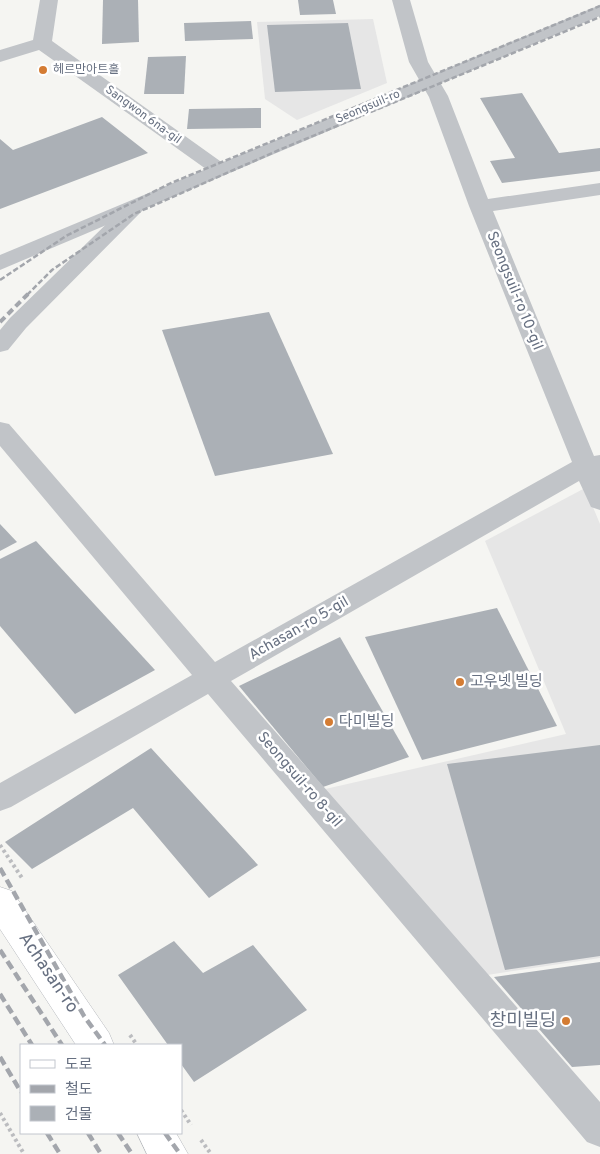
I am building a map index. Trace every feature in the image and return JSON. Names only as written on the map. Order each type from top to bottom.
[{"type":"main road","name":"Achasan-ro","points":[[0,902],[95,1044]]},
{"type":"main road","points":[[156,1134],[169,1154]]},
{"type":"street","points":[[0,56],[42,43],[49,0]]},
{"type":"street","name":"Seongsuil-ro 10-gil","points":[[401,0],[418,62],[426,83],[438,96],[480,206],[592,465],[600,501]]},
{"type":"street","name":"Seongsuil-ro","points":[[0,263],[600,10]]},
{"type":"street","name":"Sangwon 6na-gil","points":[[42,43],[220,170]]},
{"type":"street","points":[[480,206],[600,189]]},
{"type":"street","name":"Seongsuil-ro","points":[[0,345],[18,323],[136,206]]},
{"type":"street","name":"Seongsuil-ro 8-gil","points":[[0,430],[600,1129]]},
{"type":"street","name":"Achasan-ro 5-gil","points":[[0,798],[592,465]]},
{"type":"path","points":[[0,1113],[24,1154]]},
{"type":"shaded area","points":[[373,19],[387,83],[297,120],[265,99],[257,22]]},
{"type":"shaded area","points":[[585,488],[600,524],[600,958],[487,975],[321,790],[566,734],[485,541]]},
{"type":"building","points":[[103,0],[138,0],[139,42],[102,44]]},
{"type":"building","points":[[298,0],[333,0],[336,14],[300,15]]},
{"type":"building","points":[[251,21],[253,39],[185,41],[184,23]]},
{"type":"building","points":[[348,23],[361,89],[275,92],[267,25]]},
{"type":"building","points":[[186,56],[184,94],[144,94],[148,57]]},
{"type":"building","points":[[522,93],[559,153],[600,148],[600,171],[502,183],[490,161],[515,158],[480,98]]},
{"type":"building","points":[[261,108],[261,128],[187,129],[189,109]]},
{"type":"building","points":[[102,117],[148,153],[0,209],[0,139],[13,150]]},
{"type":"building","points":[[269,312],[333,454],[215,476],[162,330]]},
{"type":"building","points":[[0,524],[17,542],[0,551]]},
{"type":"building","points":[[36,541],[155,670],[75,714],[0,626],[0,559]]},
{"type":"building","name":"고우넷 빌딩","points":[[497,608],[557,726],[422,760],[365,637]]},
{"type":"building","name":"다미빌딩","points":[[340,637],[409,757],[323,787],[239,686]]},
{"type":"building","points":[[600,745],[600,956],[505,970],[447,764]]},
{"type":"building","points":[[151,748],[258,865],[209,898],[133,808],[32,869],[5,842]]},
{"type":"building","points":[[174,941],[203,973],[253,945],[307,1010],[194,1082],[182,1065],[182,1044],[167,1044],[118,975]]},
{"type":"building","name":"창미빌딩","points":[[600,962],[600,1065],[572,1067],[494,977]]},
{"type":"railway","points":[[0,280],[66,236],[171,183],[600,6]]},
{"type":"railway","points":[[0,322],[52,270],[134,214],[279,150],[600,17]]},
{"type":"railway","points":[[0,868],[84,1016],[104,1044]]},
{"type":"railway","points":[[0,950],[61,1044]]},
{"type":"railway","points":[[0,994],[31,1044]]},
{"type":"railway","points":[[0,1057],[20,1090]]},
{"type":"railway","points":[[48,1134],[60,1154]]},
{"type":"railway","points":[[89,1134],[101,1154]]},
{"type":"railway","points":[[119,1134],[132,1154]]},
{"type":"railway","points":[[166,1134],[180,1154]]},
{"type":"place","name":"헤르만아트홀","points":[[43,70]]},
{"type":"place","name":"고우넷 빌딩","points":[[460,682]]},
{"type":"place","name":"다미빌딩","points":[[329,722]]},
{"type":"place","name":"창미빌딩","points":[[566,1021]]}]
